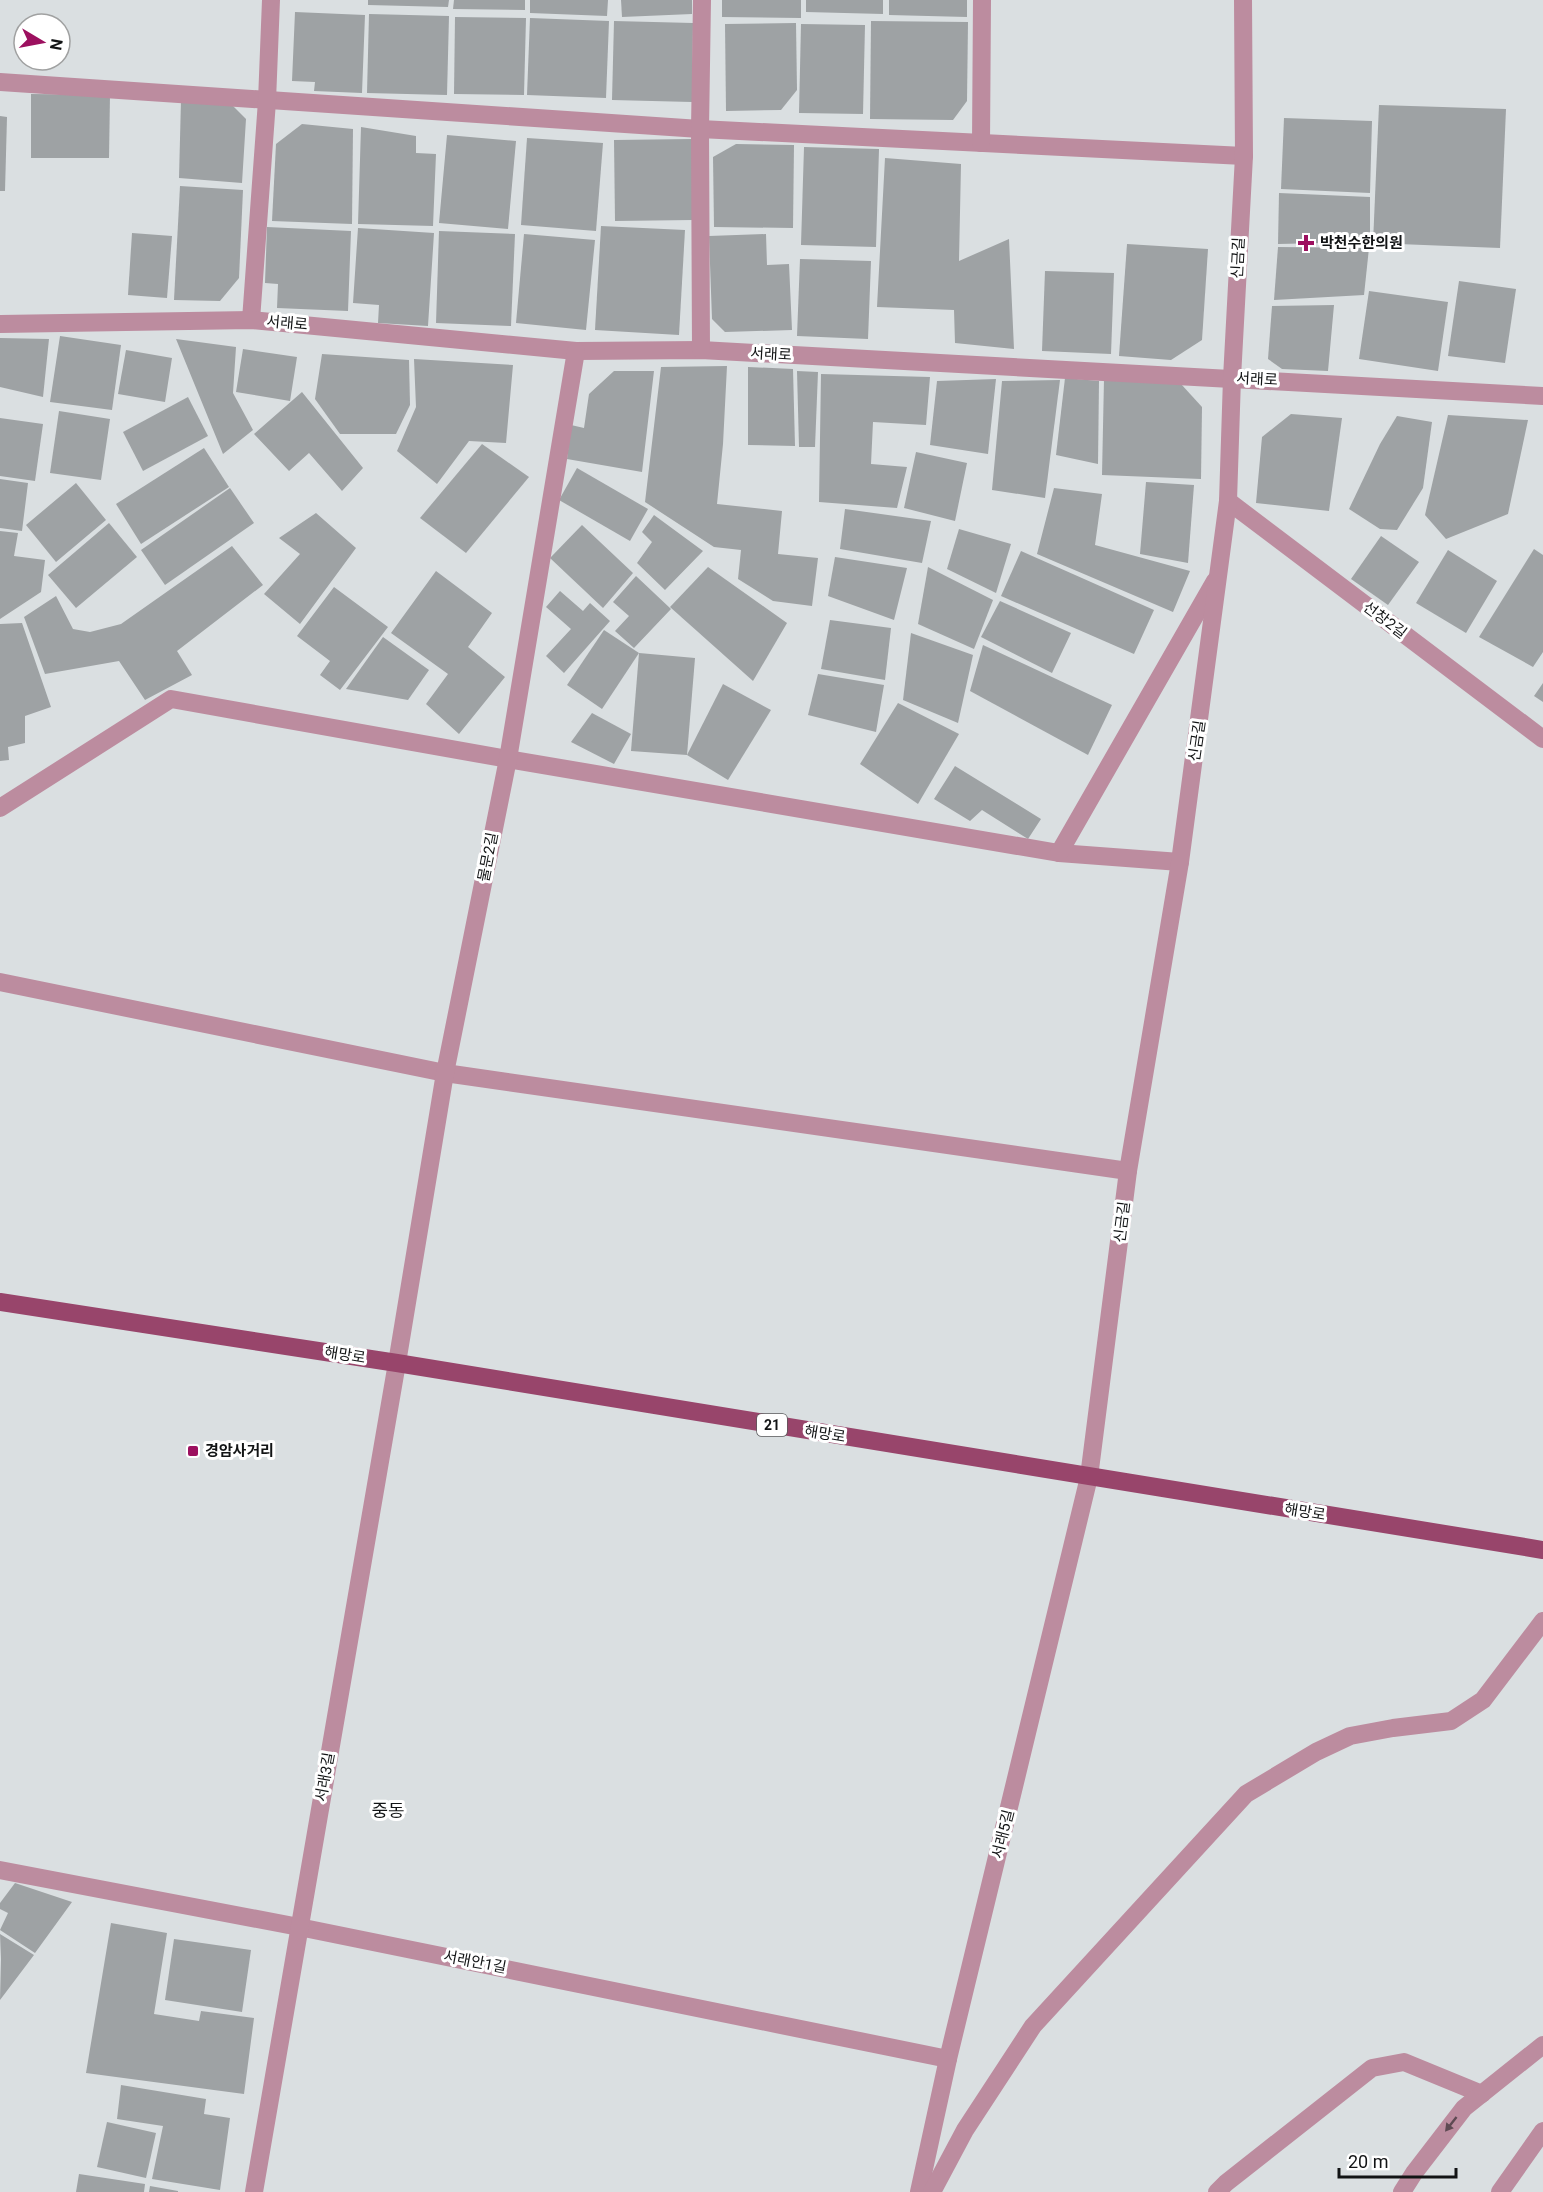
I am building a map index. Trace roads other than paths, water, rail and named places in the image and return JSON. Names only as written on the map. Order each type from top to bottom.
[{"type":"main road","name":"해망로","points":[[0,1302],[398,1363],[1543,1550]]},
{"type":"street","points":[[251,320],[267,101],[271,0]]},
{"type":"street","points":[[701,350],[702,0]]},
{"type":"street","points":[[981,143],[982,0]]},
{"type":"street","name":"신금길","points":[[1089,1477],[1128,1171],[1180,862],[1228,501],[1244,156],[1244,0]]},
{"type":"street","points":[[0,82],[700,129],[1244,156]]},
{"type":"street","name":"서래로","points":[[0,324],[251,320],[576,351],[701,350],[1543,396]]},
{"type":"street","name":"물문2길","points":[[398,1363],[445,1072],[508,759],[576,351]]},
{"type":"street","name":"선창2길","points":[[1228,501],[1543,739]]},
{"type":"street","points":[[1059,853],[1219,574]]},
{"type":"street","points":[[0,808],[171,699],[1059,853],[1180,862]]},
{"type":"street","points":[[0,982],[445,1072],[1128,1171]]},
{"type":"street","name":"서래3길","points":[[254,2192],[398,1363]]},
{"type":"street","name":"서래5길","points":[[919,2192],[948,2059],[1089,1477]]},
{"type":"street","points":[[932,2192],[965,2130],[1033,2026],[1246,1794],[1316,1752],[1350,1736],[1451,1721],[1483,1700],[1543,1621]]},
{"type":"street","name":"서래안1길","points":[[0,1870],[299,1927],[948,2059]]},
{"type":"street","points":[[1402,2192],[1464,2108],[1543,2045]]},
{"type":"street","points":[[1217,2192],[1372,2068],[1404,2062],[1482,2094]]},
{"type":"street","points":[[1500,2192],[1543,2131]]},
{"type":"place","name":"박천수한의원","points":[[1306,243]]},
{"type":"place","name":"경암사거리","points":[[193,1451]]},
{"type":"district","name":"중동","points":[[388,1810]]}]
